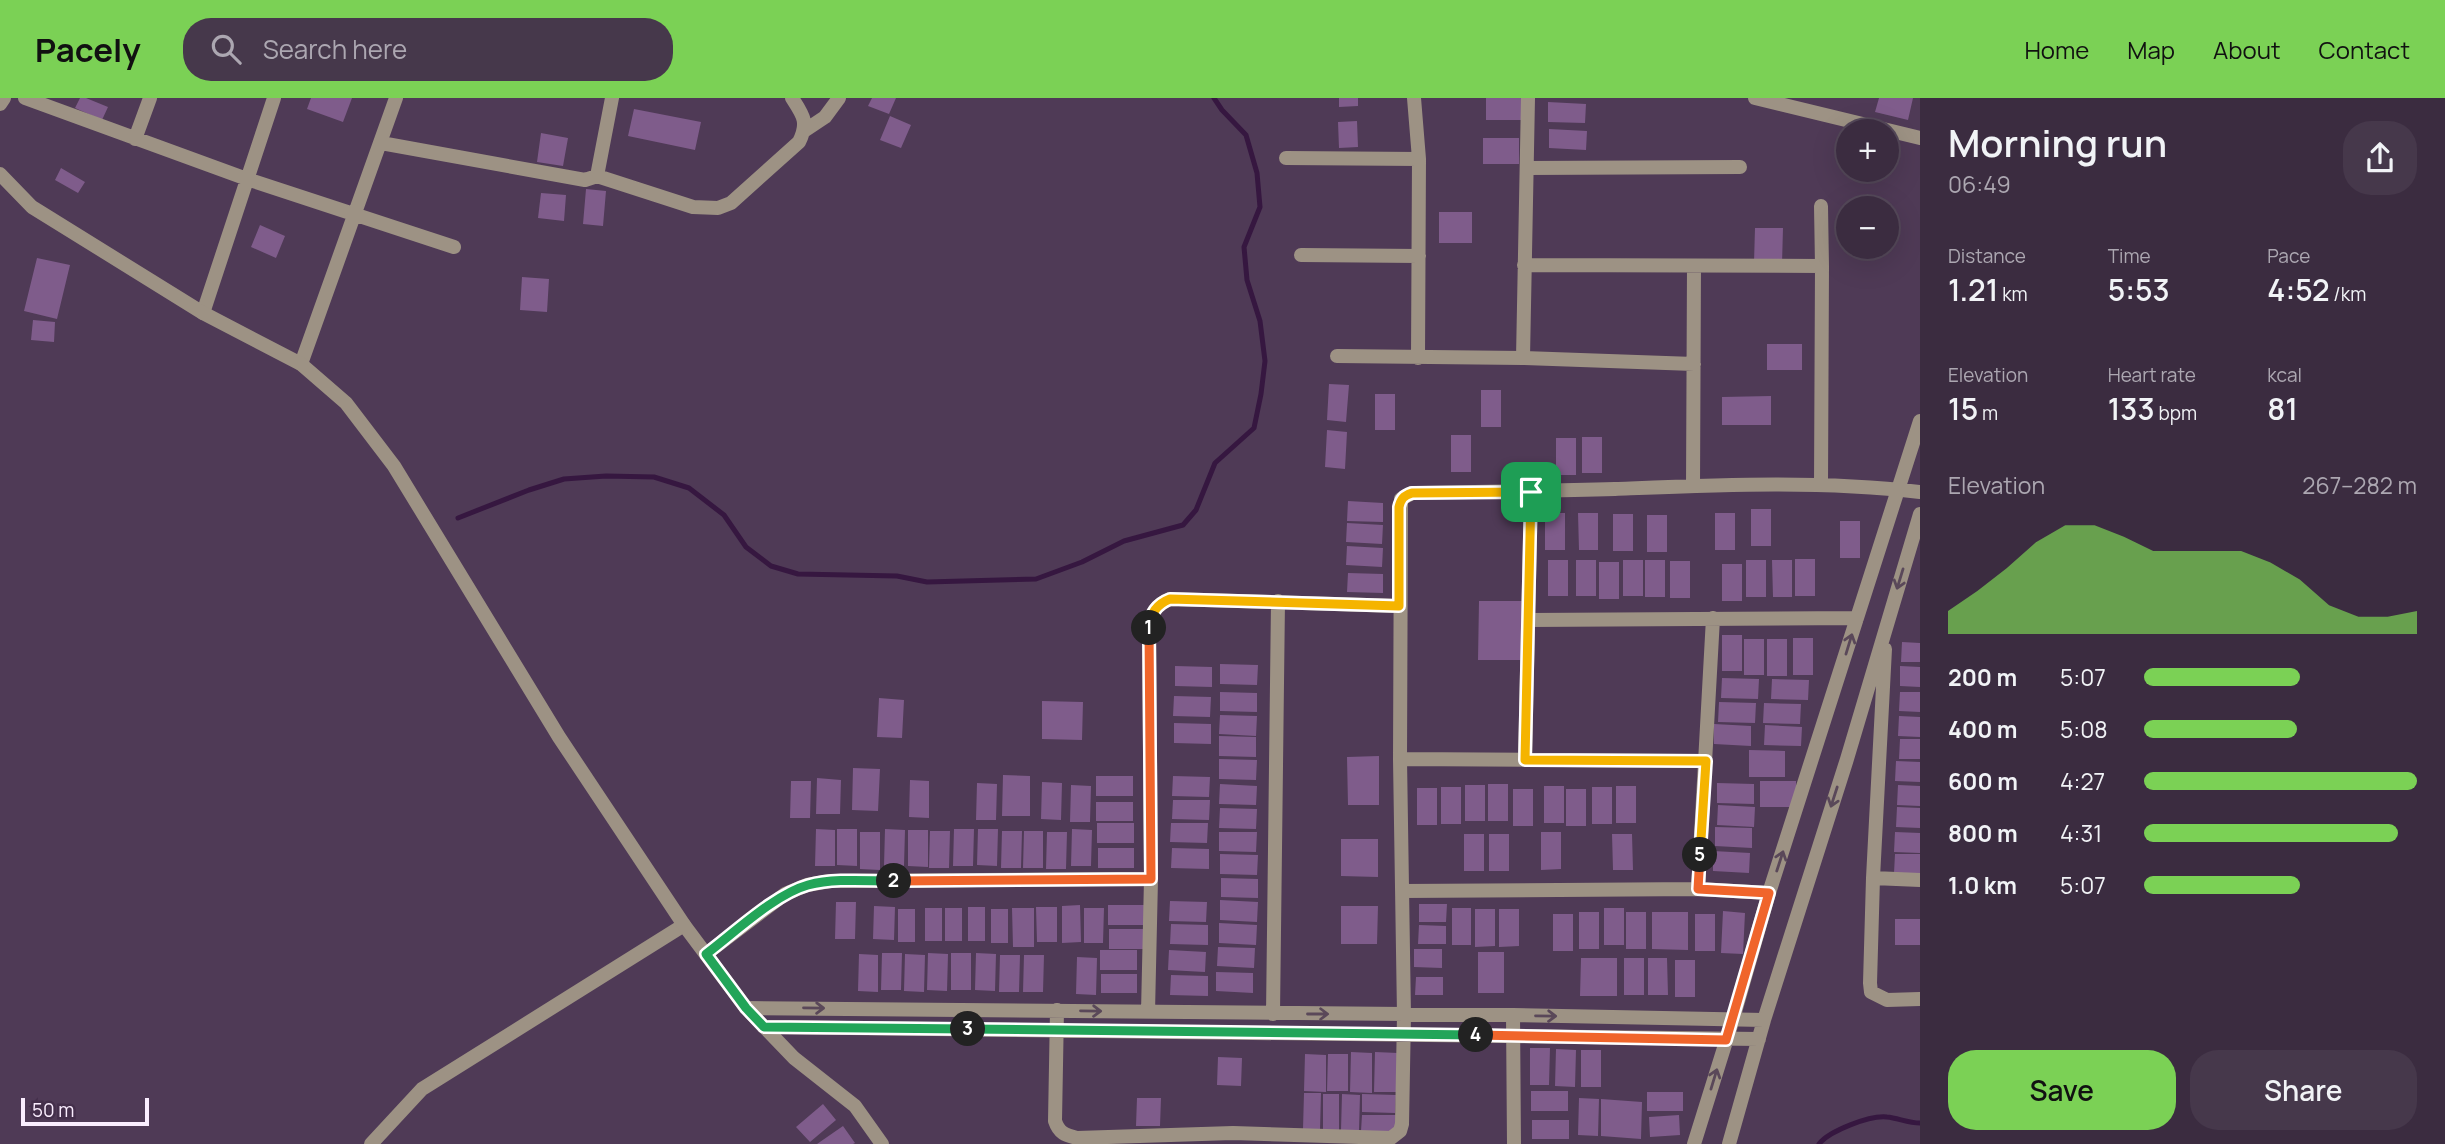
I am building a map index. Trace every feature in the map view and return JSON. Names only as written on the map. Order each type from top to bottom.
[{"type":"street","points":[[0,104],[4,98]]},
{"type":"street","points":[[25,98],[247,179],[454,247]]},
{"type":"street","points":[[135,139],[150,98]]},
{"type":"street","points":[[203,313],[274,98]]},
{"type":"street","points":[[301,364],[396,98]]},
{"type":"street","points":[[597,176],[612,98]]},
{"type":"street","points":[[381,143],[585,180],[597,176],[693,207],[718,208],[744,194],[799,142],[804,131],[803,116],[792,98]]},
{"type":"street","points":[[804,131],[825,117],[839,98]]},
{"type":"street","points":[[1414,98],[1419,159],[1418,358]]},
{"type":"street","points":[[1523,358],[1528,98]]},
{"type":"street","points":[[1755,98],[1920,138]]},
{"type":"street","points":[[1286,158],[1419,159]]},
{"type":"street","points":[[1527,168],[1740,167]]},
{"type":"street","points":[[0,174],[32,207],[203,313],[301,364],[346,403],[394,466],[559,737],[684,925],[746,1008],[794,1058],[855,1106],[882,1144]]},
{"type":"street","points":[[1821,205],[1821,485]]},
{"type":"street","points":[[1301,255],[1419,256]]},
{"type":"street","points":[[1524,265],[1822,266]]},
{"type":"street","points":[[1693,486],[1694,266]]},
{"type":"street","points":[[1336,356],[1523,358],[1694,364]]},
{"type":"street","points":[[1693,1144],[1769,893],[1920,421]]},
{"type":"street","points":[[1057,1010],[1055,1121],[1057,1129],[1066,1135],[1077,1138],[1233,1133],[1391,1138],[1400,1131],[1402,1124],[1404,1014],[1399,606],[1401,499],[1412,493],[1693,486],[1821,485],[1920,492]]},
{"type":"street","points":[[1525,760],[1531,492]]},
{"type":"street","points":[[1728,1144],[1920,514]]},
{"type":"street","points":[[1148,1012],[1151,879],[1149,624],[1152,614],[1160,603],[1170,599],[1399,606]]},
{"type":"street","points":[[1273,1014],[1279,601]]},
{"type":"street","points":[[1698,889],[1713,618]]},
{"type":"street","points":[[1529,620],[1857,618]]},
{"type":"street","points":[[1886,622],[1872,878],[1871,992],[1887,1000],[1920,999]]},
{"type":"street","points":[[1400,759],[1706,761]]},
{"type":"street","points":[[1872,878],[1920,880]]},
{"type":"street","points":[[706,954],[785,894],[807,885],[830,881],[1151,879]]},
{"type":"street","points":[[1404,891],[1698,889],[1769,893]]},
{"type":"street","points":[[371,1144],[422,1089],[684,925]]},
{"type":"street","points":[[746,1008],[1764,1020]]},
{"type":"street","points":[[1513,1015],[1514,1144]]},
{"type":"street","points":[[764,1027],[1759,1039]]},
{"type":"building","points":[[80,98],[108,107],[102,120],[75,108]]},
{"type":"building","points":[[311,98],[352,98],[343,122],[307,109]]},
{"type":"building","points":[[872,98],[896,98],[889,114],[868,106]]},
{"type":"building","points":[[1339,98],[1358,98],[1358,106],[1339,107]]},
{"type":"building","points":[[1486,98],[1522,98],[1521,120],[1486,120]]},
{"type":"building","points":[[1879,98],[1913,98],[1908,120],[1875,112]]},
{"type":"building","points":[[1548,102],[1586,104],[1585,123],[1548,122]]},
{"type":"building","points":[[634,109],[701,122],[695,150],[628,136]]},
{"type":"building","points":[[890,116],[911,125],[901,148],[880,140]]},
{"type":"building","points":[[1357,121],[1358,147],[1339,148],[1338,122]]},
{"type":"building","points":[[1549,129],[1587,131],[1586,150],[1549,148]]},
{"type":"building","points":[[541,133],[568,138],[563,166],[537,162]]},
{"type":"building","points":[[1483,138],[1519,138],[1519,164],[1483,164]]},
{"type":"building","points":[[61,168],[85,182],[78,193],[55,180]]},
{"type":"building","points":[[586,189],[606,191],[603,226],[583,224]]},
{"type":"building","points":[[541,193],[566,195],[564,221],[538,218]]},
{"type":"building","points":[[1439,212],[1472,212],[1472,243],[1439,243]]},
{"type":"building","points":[[260,225],[285,236],[276,258],[251,247]]},
{"type":"building","points":[[1755,228],[1783,228],[1782,264],[1754,263]]},
{"type":"building","points":[[37,258],[70,265],[57,319],[24,311]]},
{"type":"building","points":[[522,277],[549,279],[547,312],[520,310]]},
{"type":"building","points":[[33,320],[55,322],[54,342],[31,340]]},
{"type":"building","points":[[1767,344],[1802,344],[1802,370],[1767,370]]},
{"type":"building","points":[[1329,384],[1349,385],[1346,422],[1327,420]]},
{"type":"building","points":[[1481,390],[1501,390],[1501,427],[1481,427]]},
{"type":"building","points":[[1375,394],[1395,394],[1395,430],[1375,430]]},
{"type":"building","points":[[1771,396],[1771,425],[1722,425],[1722,397]]},
{"type":"building","points":[[1327,430],[1347,432],[1345,469],[1325,467]]},
{"type":"building","points":[[1451,435],[1471,435],[1471,472],[1451,472]]},
{"type":"building","points":[[1582,437],[1602,437],[1602,473],[1582,473]]},
{"type":"building","points":[[1556,438],[1576,438],[1576,475],[1556,475]]},
{"type":"building","points":[[1348,501],[1383,503],[1383,522],[1347,521]]},
{"type":"building","points":[[1751,509],[1771,509],[1771,546],[1751,546]]},
{"type":"building","points":[[1545,513],[1565,513],[1565,550],[1545,550]]},
{"type":"building","points":[[1578,513],[1598,513],[1598,550],[1579,550]]},
{"type":"building","points":[[1715,513],[1735,513],[1735,550],[1715,550]]},
{"type":"building","points":[[1613,514],[1633,514],[1633,551],[1613,551]]},
{"type":"building","points":[[1647,515],[1667,515],[1667,552],[1647,552]]},
{"type":"building","points":[[1840,521],[1860,521],[1860,558],[1840,558]]},
{"type":"building","points":[[1347,523],[1383,525],[1382,544],[1346,542]]},
{"type":"building","points":[[1347,546],[1383,548],[1382,567],[1346,565]]},
{"type":"building","points":[[1795,559],[1815,559],[1815,596],[1795,596]]},
{"type":"building","points":[[1548,560],[1568,560],[1568,596],[1548,596]]},
{"type":"building","points":[[1576,560],[1596,560],[1596,596],[1576,596]]},
{"type":"building","points":[[1623,560],[1643,560],[1643,596],[1623,596]]},
{"type":"building","points":[[1645,560],[1665,560],[1665,597],[1645,597]]},
{"type":"building","points":[[1746,560],[1766,560],[1766,597],[1746,597]]},
{"type":"building","points":[[1772,560],[1792,560],[1792,597],[1773,597]]},
{"type":"building","points":[[1670,561],[1690,561],[1690,598],[1670,598]]},
{"type":"building","points":[[1599,562],[1619,562],[1619,599],[1599,599]]},
{"type":"building","points":[[1722,564],[1742,564],[1742,601],[1722,601]]},
{"type":"building","points":[[1348,573],[1383,574],[1383,593],[1347,592]]},
{"type":"building","points":[[1479,601],[1527,601],[1526,660],[1478,660]]},
{"type":"building","points":[[1722,635],[1742,635],[1742,671],[1722,671]]},
{"type":"building","points":[[1793,638],[1813,638],[1813,675],[1793,675]]},
{"type":"building","points":[[1744,639],[1764,639],[1764,675],[1744,675]]},
{"type":"building","points":[[1767,639],[1787,639],[1787,676],[1767,676]]},
{"type":"building","points":[[1902,642],[1920,643],[1920,662],[1901,662]]},
{"type":"building","points":[[1220,664],[1258,665],[1257,685],[1220,684]]},
{"type":"building","points":[[1175,666],[1212,667],[1212,687],[1175,686]]},
{"type":"building","points":[[1900,666],[1920,667],[1920,687],[1900,686]]},
{"type":"building","points":[[1722,678],[1759,679],[1758,699],[1721,698]]},
{"type":"building","points":[[1772,679],[1809,680],[1808,700],[1771,699]]},
{"type":"building","points":[[1220,692],[1257,693],[1257,712],[1220,711]]},
{"type":"building","points":[[1900,692],[1920,692],[1920,712],[1899,711]]},
{"type":"building","points":[[1174,696],[1211,697],[1210,717],[1173,716]]},
{"type":"building","points":[[879,698],[904,700],[902,738],[877,737]]},
{"type":"building","points":[[1042,701],[1083,702],[1082,740],[1042,739]]},
{"type":"building","points":[[1719,702],[1756,703],[1755,723],[1718,722]]},
{"type":"building","points":[[1764,703],[1801,704],[1800,724],[1763,723]]},
{"type":"building","points":[[1220,715],[1257,716],[1256,736],[1219,734]]},
{"type":"building","points":[[1899,716],[1920,717],[1920,737],[1898,736]]},
{"type":"building","points":[[1174,723],[1211,724],[1211,744],[1174,743]]},
{"type":"building","points":[[1714,724],[1751,726],[1751,746],[1714,744]]},
{"type":"building","points":[[1765,725],[1802,727],[1801,746],[1764,745]]},
{"type":"building","points":[[1219,736],[1256,737],[1256,757],[1219,756]]},
{"type":"building","points":[[1900,739],[1920,739],[1920,759],[1899,759]]},
{"type":"building","points":[[1749,750],[1785,751],[1785,777],[1749,777]]},
{"type":"building","points":[[1379,756],[1379,805],[1348,805],[1347,757]]},
{"type":"building","points":[[1219,759],[1257,760],[1256,780],[1219,779]]},
{"type":"building","points":[[1896,761],[1920,762],[1920,782],[1895,781]]},
{"type":"building","points":[[853,768],[880,769],[878,811],[852,810]]},
{"type":"building","points":[[1003,775],[1030,776],[1030,816],[1002,816]]},
{"type":"building","points":[[1096,776],[1133,776],[1133,796],[1096,796]]},
{"type":"building","points":[[1173,776],[1210,777],[1209,797],[1172,796]]},
{"type":"building","points":[[817,778],[841,780],[840,814],[816,814]]},
{"type":"building","points":[[910,780],[929,781],[929,818],[909,817]]},
{"type":"building","points":[[791,781],[811,781],[810,818],[790,818]]},
{"type":"building","points":[[1760,781],[1796,781],[1796,807],[1760,807]]},
{"type":"building","points":[[1042,782],[1062,783],[1061,820],[1041,819]]},
{"type":"building","points":[[977,783],[997,784],[996,820],[976,820]]},
{"type":"building","points":[[1717,783],[1754,784],[1754,804],[1717,803]]},
{"type":"building","points":[[1220,784],[1257,786],[1256,805],[1219,804]]},
{"type":"building","points":[[1488,784],[1508,784],[1508,821],[1488,821]]},
{"type":"building","points":[[1071,785],[1091,786],[1090,822],[1070,822]]},
{"type":"building","points":[[1465,785],[1485,785],[1485,821],[1465,821]]},
{"type":"building","points":[[1898,785],[1920,786],[1920,806],[1897,805]]},
{"type":"building","points":[[1544,786],[1564,786],[1564,823],[1544,823]]},
{"type":"building","points":[[1616,786],[1636,786],[1636,823],[1616,823]]},
{"type":"building","points":[[1441,787],[1461,787],[1461,824],[1441,824]]},
{"type":"building","points":[[1592,787],[1612,787],[1612,824],[1592,824]]},
{"type":"building","points":[[1417,788],[1437,788],[1437,825],[1417,825]]},
{"type":"building","points":[[1513,789],[1533,789],[1533,826],[1513,826]]},
{"type":"building","points":[[1566,789],[1586,789],[1586,826],[1566,826]]},
{"type":"building","points":[[1173,800],[1210,800],[1209,820],[1172,819]]},
{"type":"building","points":[[1096,802],[1133,802],[1133,821],[1096,821]]},
{"type":"building","points":[[1718,805],[1755,807],[1754,827],[1717,825]]},
{"type":"building","points":[[1897,807],[1920,808],[1920,828],[1896,827]]},
{"type":"building","points":[[1220,808],[1257,809],[1256,829],[1219,828]]},
{"type":"building","points":[[1097,823],[1134,823],[1134,843],[1097,843]]},
{"type":"building","points":[[1171,823],[1208,823],[1207,843],[1170,842]]},
{"type":"building","points":[[1715,827],[1752,828],[1752,848],[1715,846]]},
{"type":"building","points":[[816,829],[835,830],[835,866],[815,866]]},
{"type":"building","points":[[837,829],[857,829],[857,866],[837,865]]},
{"type":"building","points":[[885,829],[905,830],[904,866],[884,866]]},
{"type":"building","points":[[954,829],[974,829],[973,866],[953,866]]},
{"type":"building","points":[[978,829],[998,829],[997,866],[977,865]]},
{"type":"building","points":[[1072,829],[1092,830],[1091,866],[1071,866]]},
{"type":"building","points":[[908,830],[928,830],[928,867],[908,866]]},
{"type":"building","points":[[930,831],[950,831],[949,868],[929,868]]},
{"type":"building","points":[[1002,831],[1022,831],[1021,868],[1001,868]]},
{"type":"building","points":[[1024,831],[1043,831],[1043,868],[1023,868]]},
{"type":"building","points":[[860,832],[880,832],[880,870],[860,869]]},
{"type":"building","points":[[1047,832],[1067,832],[1066,869],[1046,869]]},
{"type":"building","points":[[1219,832],[1257,832],[1256,852],[1219,851]]},
{"type":"building","points":[[1541,832],[1561,832],[1561,869],[1541,870]]},
{"type":"building","points":[[1895,832],[1920,833],[1920,853],[1894,852]]},
{"type":"building","points":[[1464,834],[1484,834],[1484,871],[1464,871]]},
{"type":"building","points":[[1489,834],[1509,834],[1509,871],[1489,871]]},
{"type":"building","points":[[1612,834],[1632,834],[1633,870],[1613,870]]},
{"type":"building","points":[[1341,839],[1378,839],[1378,877],[1341,876]]},
{"type":"building","points":[[1098,848],[1134,848],[1134,868],[1098,868]]},
{"type":"building","points":[[1172,848],[1209,849],[1209,869],[1171,868]]},
{"type":"building","points":[[1713,851],[1750,853],[1749,873],[1713,871]]},
{"type":"building","points":[[1220,854],[1258,855],[1257,875],[1220,874]]},
{"type":"building","points":[[1895,854],[1920,854],[1920,874],[1894,873]]},
{"type":"building","points":[[1221,878],[1258,879],[1258,898],[1221,897]]},
{"type":"building","points":[[1220,900],[1258,902],[1257,922],[1220,920]]},
{"type":"building","points":[[1170,901],[1207,902],[1206,922],[1169,921]]},
{"type":"building","points":[[836,902],[856,902],[855,939],[835,939]]},
{"type":"building","points":[[1419,904],[1447,904],[1446,922],[1419,922]]},
{"type":"building","points":[[1080,905],[1081,942],[1062,943],[1062,906]]},
{"type":"building","points":[[1108,905],[1144,905],[1144,925],[1108,925]]},
{"type":"building","points":[[874,906],[895,907],[894,940],[873,939]]},
{"type":"building","points":[[1341,906],[1378,906],[1377,944],[1341,944]]},
{"type":"building","points":[[968,907],[985,907],[985,941],[968,941]]},
{"type":"building","points":[[1036,907],[1057,907],[1057,942],[1037,942]]},
{"type":"building","points":[[925,908],[942,908],[942,941],[925,941]]},
{"type":"building","points":[[945,908],[962,908],[962,941],[945,941]]},
{"type":"building","points":[[1012,908],[1034,908],[1034,947],[1013,947]]},
{"type":"building","points":[[1084,908],[1104,908],[1103,943],[1084,943]]},
{"type":"building","points":[[1452,908],[1471,908],[1471,945],[1452,945]]},
{"type":"building","points":[[1604,908],[1624,908],[1624,945],[1604,945]]},
{"type":"building","points":[[898,909],[915,909],[915,942],[898,942]]},
{"type":"building","points":[[991,909],[1008,909],[1008,943],[991,943]]},
{"type":"building","points":[[1475,909],[1495,909],[1495,946],[1475,947]]},
{"type":"building","points":[[1499,909],[1519,909],[1519,946],[1499,947]]},
{"type":"building","points":[[1723,911],[1745,913],[1743,954],[1721,953]]},
{"type":"building","points":[[1579,912],[1599,912],[1599,949],[1579,949]]},
{"type":"building","points":[[1626,912],[1646,912],[1646,949],[1626,949]]},
{"type":"building","points":[[1652,912],[1688,912],[1688,950],[1652,949]]},
{"type":"building","points":[[1553,914],[1573,914],[1573,951],[1553,951]]},
{"type":"building","points":[[1695,914],[1715,914],[1715,951],[1695,951]]},
{"type":"building","points":[[1895,919],[1920,919],[1920,945],[1895,945]]},
{"type":"building","points":[[1219,923],[1257,925],[1256,945],[1219,943]]},
{"type":"building","points":[[1171,924],[1208,925],[1208,945],[1170,944]]},
{"type":"building","points":[[1419,925],[1446,926],[1446,944],[1418,944]]},
{"type":"building","points":[[1109,929],[1145,929],[1145,949],[1109,949]]},
{"type":"building","points":[[1218,947],[1255,948],[1254,968],[1217,966]]},
{"type":"building","points":[[1414,949],[1442,949],[1442,968],[1414,967]]},
{"type":"building","points":[[1100,950],[1137,950],[1137,970],[1100,970]]},
{"type":"building","points":[[1169,950],[1206,952],[1205,972],[1168,970]]},
{"type":"building","points":[[1478,952],[1504,952],[1504,993],[1478,993]]},
{"type":"building","points":[[882,953],[902,953],[901,990],[881,990]]},
{"type":"building","points":[[928,953],[948,954],[947,991],[927,990]]},
{"type":"building","points":[[951,953],[971,953],[971,990],[951,990]]},
{"type":"building","points":[[976,953],[996,954],[995,991],[975,990]]},
{"type":"building","points":[[859,954],[878,955],[878,992],[858,991]]},
{"type":"building","points":[[905,954],[925,955],[924,992],[904,991]]},
{"type":"building","points":[[1000,955],[1020,955],[1019,992],[999,992]]},
{"type":"building","points":[[1024,955],[1044,955],[1043,992],[1023,992]]},
{"type":"building","points":[[1077,957],[1097,958],[1096,995],[1076,994]]},
{"type":"building","points":[[1581,958],[1617,958],[1617,996],[1580,996]]},
{"type":"building","points":[[1624,958],[1644,958],[1644,995],[1624,995]]},
{"type":"building","points":[[1648,958],[1667,958],[1668,995],[1648,995]]},
{"type":"building","points":[[1675,960],[1695,960],[1695,997],[1675,997]]},
{"type":"building","points":[[1216,972],[1253,973],[1253,993],[1216,991]]},
{"type":"building","points":[[1101,974],[1137,974],[1137,993],[1101,993]]},
{"type":"building","points":[[1171,975],[1208,976],[1208,996],[1170,995]]},
{"type":"building","points":[[1416,977],[1443,977],[1443,995],[1415,995]]},
{"type":"building","points":[[1530,1048],[1550,1048],[1549,1085],[1530,1085]]},
{"type":"building","points":[[1556,1049],[1576,1050],[1575,1087],[1555,1086]]},
{"type":"building","points":[[1581,1050],[1601,1050],[1601,1087],[1581,1087]]},
{"type":"building","points":[[1351,1052],[1372,1053],[1372,1093],[1350,1092]]},
{"type":"building","points":[[1375,1052],[1398,1053],[1397,1092],[1374,1092]]},
{"type":"building","points":[[1305,1054],[1326,1055],[1326,1092],[1304,1091]]},
{"type":"building","points":[[1328,1054],[1348,1054],[1348,1091],[1327,1091]]},
{"type":"building","points":[[1218,1057],[1242,1058],[1241,1086],[1217,1085]]},
{"type":"building","points":[[1531,1091],[1568,1091],[1568,1111],[1531,1111]]},
{"type":"building","points":[[1647,1092],[1683,1092],[1683,1111],[1647,1111]]},
{"type":"building","points":[[1304,1093],[1321,1093],[1320,1130],[1303,1129]]},
{"type":"building","points":[[1323,1094],[1339,1094],[1339,1130],[1323,1130]]},
{"type":"building","points":[[1342,1094],[1360,1095],[1359,1131],[1341,1130]]},
{"type":"building","points":[[1362,1094],[1396,1095],[1395,1113],[1362,1112]]},
{"type":"building","points":[[1137,1098],[1161,1098],[1160,1126],[1136,1126]]},
{"type":"building","points":[[1579,1098],[1599,1099],[1598,1136],[1578,1135]]},
{"type":"building","points":[[1601,1099],[1642,1102],[1641,1139],[1601,1136]]},
{"type":"building","points":[[823,1104],[836,1120],[810,1142],[796,1127]]},
{"type":"building","points":[[1362,1115],[1396,1115],[1395,1131],[1361,1131]]},
{"type":"building","points":[[1679,1115],[1680,1135],[1650,1137],[1649,1117]]},
{"type":"building","points":[[1532,1120],[1569,1120],[1569,1139],[1532,1139]]},
{"type":"building","points":[[843,1126],[855,1143],[817,1144]]},
{"type":"waterway","points":[[458,518],[564,479],[654,477],[689,488],[724,515],[746,547],[771,566],[798,574],[897,576],[927,582],[1036,579],[1082,562],[1124,541],[1183,525],[1196,510],[1215,463],[1254,428],[1265,361],[1260,321],[1247,280],[1244,247],[1260,207],[1257,173],[1246,135],[1214,98]]},
{"type":"waterway","points":[[1819,1144],[1840,1129],[1880,1117],[1920,1123]]},
{"type":"route","points":[[1531,492],[1525,760],[1706,761],[1698,889],[1769,893],[1726,1040],[764,1027],[746,1008],[706,954],[785,894],[807,885],[830,881],[1151,879],[1149,624],[1160,603],[1170,599],[1399,606],[1401,499],[1412,493],[1531,492]]}]
